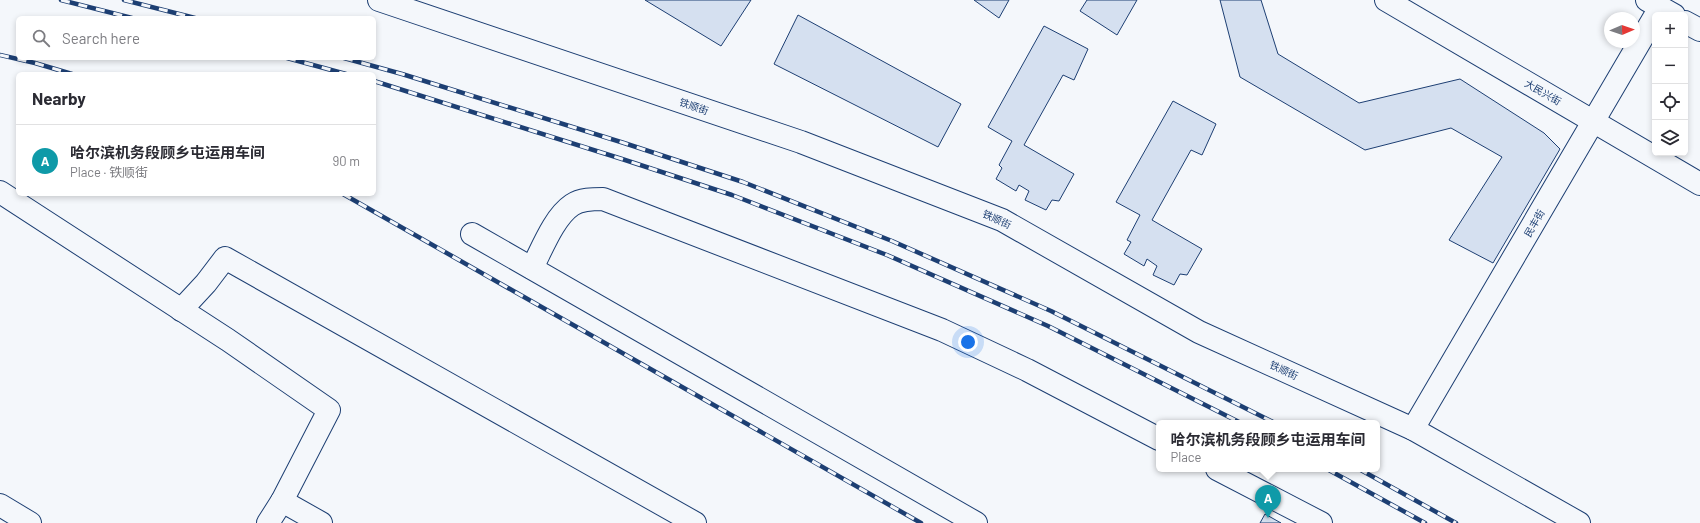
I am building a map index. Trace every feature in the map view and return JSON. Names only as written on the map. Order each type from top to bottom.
[{"type":"main road","name":"铁顺街","points":[[379,0],[801,142],[1002,220],[1200,332],[1413,429],[1579,523]]},
{"type":"main road","name":"大民兴街","points":[[1386,0],[1700,184]]},
{"type":"main road","name":"民丰街","points":[[1413,429],[1659,9]]},
{"type":"main road","points":[[1688,24],[1700,30]]},
{"type":"main road","points":[[0,192],[181,310],[329,410],[282,501],[268,523]]},
{"type":"main road","points":[[532,268],[558,219],[573,204],[589,199],[603,199],[942,330],[1027,370],[1156,437]]},
{"type":"main road","points":[[472,234],[976,523]]},
{"type":"main road","points":[[181,310],[206,283],[225,258],[695,523]]},
{"type":"main road","points":[[1223,472],[1321,523]]},
{"type":"main road","points":[[282,501],[321,523]]},
{"type":"main road","points":[[0,505],[30,523]]},
{"type":"building","points":[[645,0],[751,0],[721,46]]},
{"type":"building","points":[[974,0],[1009,0],[999,18]]},
{"type":"building","points":[[1087,0],[1137,0],[1117,35],[1080,11]]},
{"type":"building","points":[[1220,0],[1261,0],[1278,54],[1359,103],[1460,79],[1544,133],[1560,149],[1493,263],[1449,240],[1502,157],[1451,128],[1365,150],[1240,77]]},
{"type":"building","points":[[798,15],[961,104],[938,147],[774,64]]},
{"type":"building","points":[[1044,26],[1088,49],[1074,80],[1063,75],[1024,145],[1074,174],[1059,201],[1052,200],[1046,210],[1025,200],[1029,191],[1019,185],[1016,191],[996,179],[1002,168],[999,165],[1012,141],[988,127]]},
{"type":"building","points":[[1173,101],[1216,124],[1202,155],[1191,150],[1152,220],[1202,249],[1187,275],[1180,274],[1174,285],[1153,275],[1157,266],[1147,259],[1144,266],[1124,254],[1131,242],[1127,240],[1140,215],[1116,202]]},
{"type":"building","points":[[1265,514],[1281,523],[1260,523]]},
{"type":"railway","points":[[61,0],[124,16]]},
{"type":"railway","points":[[124,0],[187,16]]},
{"type":"railway","points":[[0,55],[16,59]]},
{"type":"railway","points":[[22,60],[65,72]]},
{"type":"railway","points":[[294,60],[339,72]]},
{"type":"railway","points":[[351,60],[402,74],[624,143],[743,182],[892,241],[1051,311],[1269,420]]},
{"type":"railway","points":[[376,82],[732,195],[887,255],[1048,326],[1235,420]]},
{"type":"railway","points":[[347,196],[921,523]]},
{"type":"railway","points":[[1332,472],[1425,523]]},
{"type":"railway","points":[[1364,472],[1456,523]]},
{"type":"place","name":"哈尔滨机务段顾乡屯运用车间","points":[[1268,518]]}]
